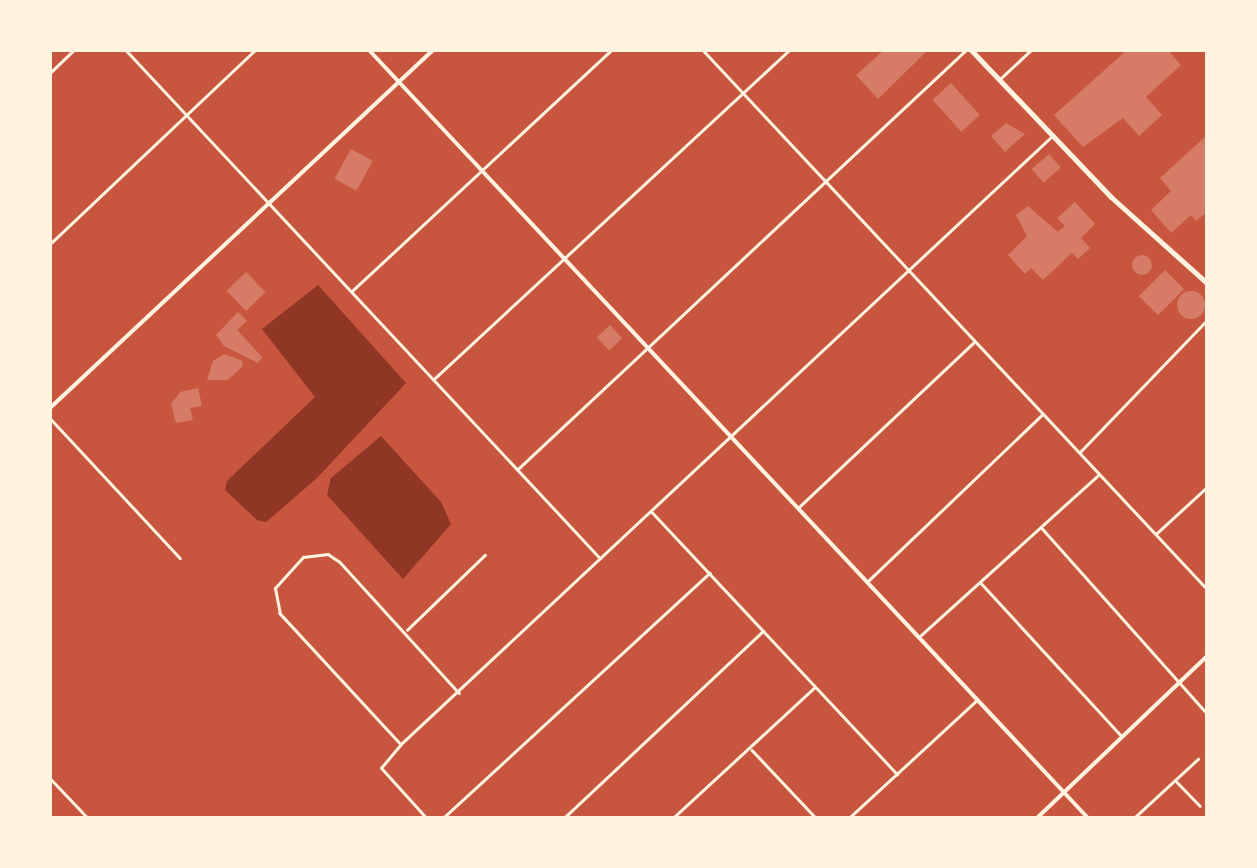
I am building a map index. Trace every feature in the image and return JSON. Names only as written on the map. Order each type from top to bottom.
[{"type":"main road","points":[[969,50],[1052,136],[1207,283]]},
{"type":"street","points":[[50,73],[74,50]]},
{"type":"street","points":[[126,50],[601,559]]},
{"type":"street","points":[[50,244],[256,50]]},
{"type":"street","points":[[369,50],[1088,818]]},
{"type":"street","points":[[50,408],[432,50]]},
{"type":"street","points":[[350,292],[611,50]]},
{"type":"street","points":[[703,50],[1207,589]]},
{"type":"street","points":[[434,379],[789,50]]},
{"type":"street","points":[[518,469],[969,50]]},
{"type":"street","points":[[999,80],[1031,50]]},
{"type":"street","points":[[426,818],[380,768],[400,744],[460,694],[1052,136]]},
{"type":"street","points":[[1080,453],[1207,320]]},
{"type":"street","points":[[798,508],[975,341]]},
{"type":"street","points":[[866,582],[1043,414]]},
{"type":"street","points":[[50,418],[180,558]]},
{"type":"street","points":[[918,638],[1099,474]]},
{"type":"street","points":[[1156,534],[1207,487]]},
{"type":"street","points":[[652,512],[897,774]]},
{"type":"street","points":[[1040,527],[1207,713]]},
{"type":"street","points":[[400,744],[280,614],[275,588],[303,557],[328,554],[406,631],[460,694]]},
{"type":"street","points":[[406,631],[485,554]]},
{"type":"street","points":[[443,818],[709,572]]},
{"type":"street","points":[[980,582],[1122,736]]},
{"type":"street","points":[[564,818],[763,631]]},
{"type":"street","points":[[1037,818],[1207,656]]},
{"type":"street","points":[[673,818],[815,687]]},
{"type":"street","points":[[849,818],[977,700]]},
{"type":"street","points":[[750,748],[816,818]]},
{"type":"street","points":[[1134,818],[1198,760]]},
{"type":"street","points":[[50,778],[88,818]]},
{"type":"street","points":[[1176,780],[1200,806]]},
{"type":"shaded area","points":[[318,285],[406,383],[317,478],[266,522],[257,520],[225,490],[227,481],[315,397],[262,329]]},
{"type":"shaded area","points":[[381,436],[441,502],[451,524],[403,579],[327,495],[331,478]]},
{"type":"building","points":[[884,50],[928,50],[878,99],[856,75]]},
{"type":"building","points":[[1127,50],[1168,50],[1181,65],[1146,97],[1162,115],[1139,136],[1123,118],[1083,147],[1054,115]]},
{"type":"building","points":[[951,83],[980,115],[961,132],[932,100]]},
{"type":"building","points":[[1006,123],[1025,134],[1005,152],[991,136]]},
{"type":"building","points":[[1207,135],[1207,212],[1196,221],[1191,215],[1171,233],[1151,210],[1171,191],[1160,178]]},
{"type":"building","points":[[351,149],[373,161],[356,191],[335,179]]},
{"type":"building","points":[[1049,154],[1061,168],[1043,183],[1032,169]]},
{"type":"building","points":[[1075,202],[1095,224],[1081,238],[1090,248],[1078,259],[1072,253],[1043,280],[1031,268],[1025,274],[1008,255],[1027,236],[1016,215],[1028,206],[1058,232],[1065,226],[1057,218]]},
{"type":"building","points":[[1142,255],[1152,265],[1142,275],[1132,265]]},
{"type":"building","points":[[1165,270],[1184,289],[1158,315],[1139,296]]},
{"type":"building","points":[[246,272],[265,292],[246,311],[227,291]]},
{"type":"building","points":[[1191,291],[1201,295],[1205,305],[1201,315],[1191,319],[1181,315],[1177,305],[1181,295]]},
{"type":"building","points":[[238,312],[247,321],[237,330],[262,357],[258,363],[224,346],[216,335]]},
{"type":"building","points":[[610,325],[622,338],[609,350],[597,337]]},
{"type":"building","points":[[224,354],[243,361],[242,367],[228,380],[207,380],[213,361]]},
{"type":"building","points":[[198,388],[202,406],[190,408],[193,420],[176,423],[171,404],[180,392]]}]
